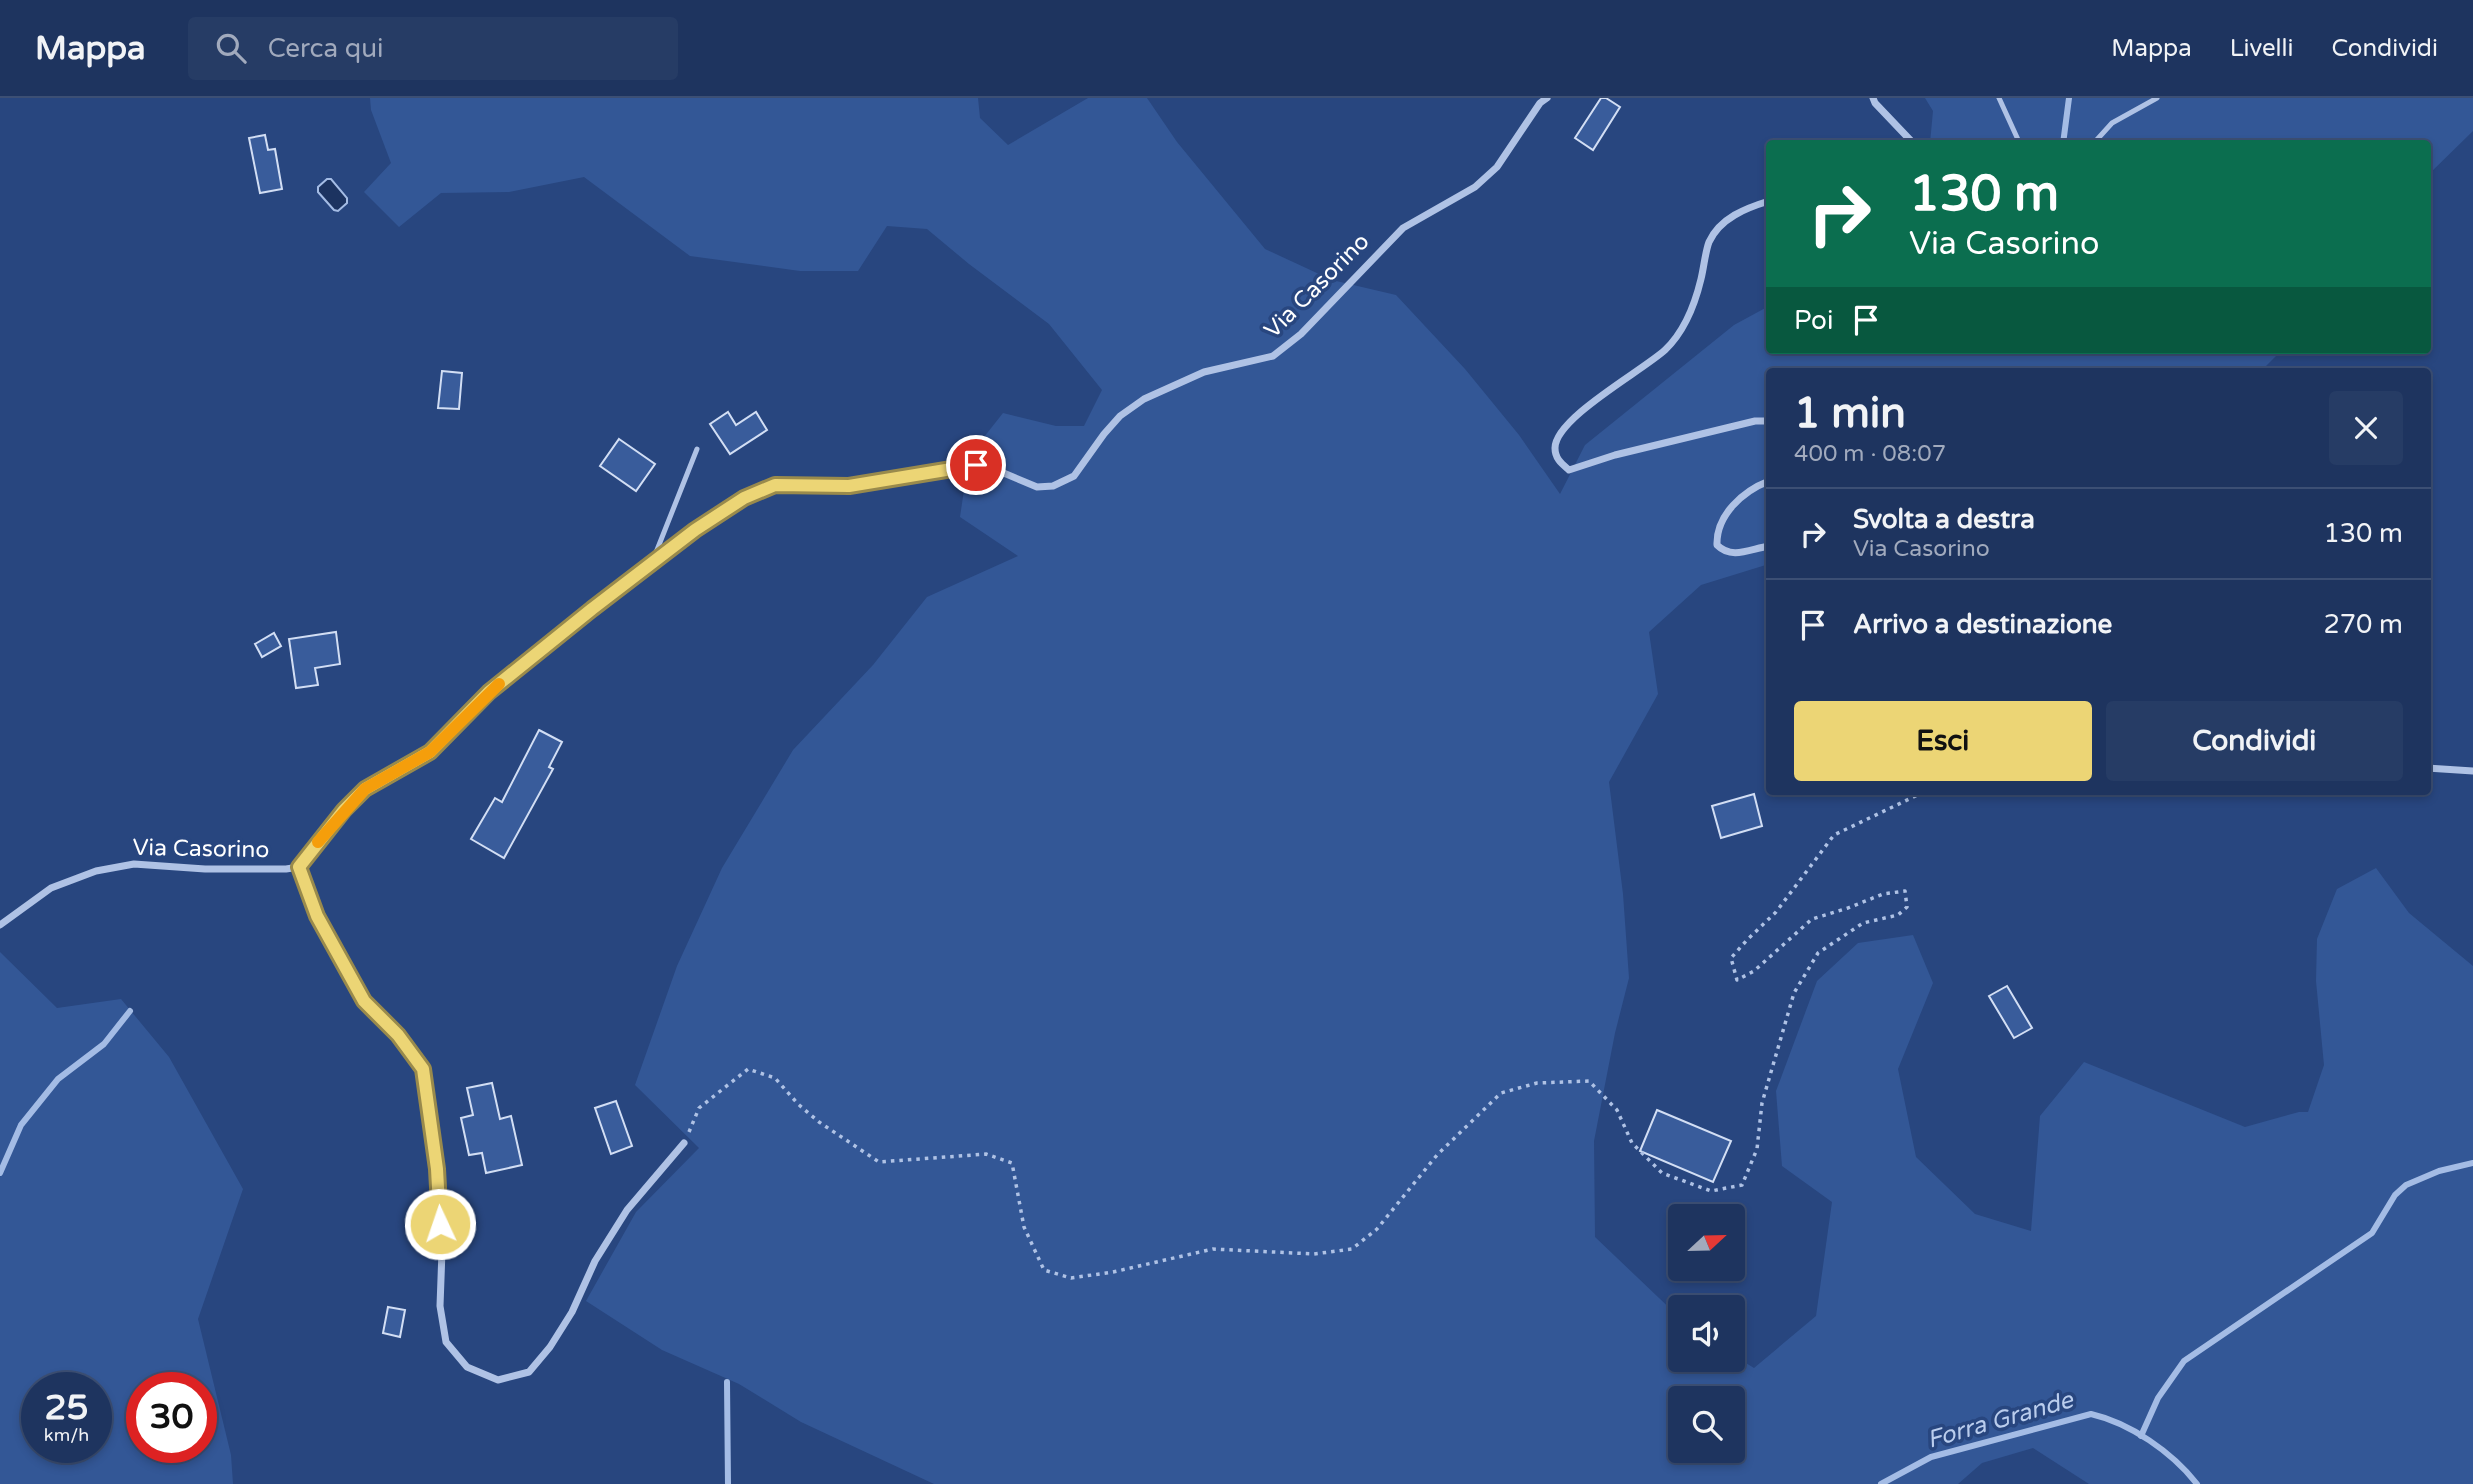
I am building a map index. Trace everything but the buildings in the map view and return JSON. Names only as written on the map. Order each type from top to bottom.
[{"type":"street","name":"Via Casorino","points":[[0,925],[51,888],[96,872],[134,864],[205,869],[299,867],[344,810],[365,789],[430,752],[489,692],[695,530],[744,498],[775,485],[849,486],[976,465],[986,466],[1037,487],[1053,486],[1073,476],[1120,416],[1144,399],[1204,372],[1273,356],[1301,334],[1403,228],[1475,187],[1497,167],[1547,98]]},
{"type":"street","points":[[1873,98],[1910,140]]},
{"type":"street","points":[[1766,202],[1739,212],[1721,225],[1710,242],[1692,308],[1678,334],[1664,351],[1576,416],[1559,434],[1555,448],[1558,460],[1569,470],[1615,455],[1755,421],[1766,421]]},
{"type":"street","points":[[1766,482],[1755,486],[1738,501],[1721,520],[1717,533],[1717,545],[1723,551],[1733,554],[1766,547]]},
{"type":"street","points":[[2431,768],[2473,771]]},
{"type":"street","points":[[299,867],[317,916],[364,1001],[398,1035],[423,1069],[437,1169],[442,1251],[440,1306],[446,1342],[467,1367],[498,1380],[529,1371],[550,1347],[572,1312],[595,1261],[627,1210],[684,1143]]},
{"type":"lane","points":[[1999,98],[2018,140]]},
{"type":"lane","points":[[2097,140],[2112,123],[2157,98]]},
{"type":"lane","points":[[652,563],[696,449]]},
{"type":"path","points":[[684,1143],[699,1108],[748,1069],[775,1077],[798,1104],[819,1122],[878,1162],[986,1154],[1012,1163],[1024,1227],[1044,1270],[1071,1278],[1113,1272],[1213,1248],[1314,1254],[1352,1249],[1377,1229],[1437,1155],[1501,1093],[1537,1083],[1589,1081],[1618,1110],[1632,1143],[1662,1173],[1711,1191],[1742,1185],[1756,1149],[1762,1103],[1794,993],[1818,953],[1863,923],[1898,915],[1908,907],[1905,891],[1883,894],[1812,919],[1762,965],[1737,980],[1731,958],[1776,912],[1834,835],[1918,795]]},
{"type":"shaded area","points":[[370,98],[978,98],[980,118],[1008,145],[1088,98],[1147,98],[1177,142],[1265,249],[1332,280],[1396,295],[1465,369],[1519,435],[1560,494],[1585,445],[1734,325],[1766,308],[1766,354],[2278,354],[2264,368],[1766,368],[1766,565],[1701,585],[1649,632],[1658,694],[1609,782],[1623,894],[1629,978],[1615,1033],[1594,1141],[1595,1237],[1668,1307],[1668,1372],[1745,1372],[1745,1362],[1754,1368],[1816,1316],[1832,1202],[1782,1166],[1776,1091],[1817,981],[1858,943],[1913,935],[1933,983],[1898,1069],[1916,1157],[1975,1214],[2031,1231],[2040,1116],[2084,1062],[2245,1127],[2308,1112],[2324,1065],[2316,981],[2317,939],[2337,889],[2376,868],[2409,913],[2473,966],[2473,1484],[2089,1484],[2033,1448],[1982,1463],[1958,1484],[934,1484],[801,1422],[739,1384],[662,1350],[586,1301],[636,1212],[699,1148],[635,1085],[677,966],[722,868],[793,750],[873,665],[927,597],[1018,556],[960,517],[969,456],[1003,413],[1056,426],[1084,426],[1102,390],[1049,324],[927,229],[887,226],[858,271],[800,271],[690,256],[584,177],[509,192],[441,193],[399,227],[364,192],[391,163],[371,110]]},
{"type":"shaded area","points":[[1925,98],[2473,98],[2473,131],[2431,172],[2431,140],[1930,140],[1933,111]]},
{"type":"shaded area","points":[[331,179],[347,198],[347,203],[338,211],[318,192],[318,187]]},
{"type":"shaded area","points":[[0,952],[57,1008],[121,999],[169,1057],[243,1189],[198,1319],[211,1372],[126,1372],[126,1463],[217,1463],[217,1397],[231,1455],[233,1484],[0,1484]]},
{"type":"waterway","points":[[2064,140],[2069,98]]},
{"type":"waterway","points":[[0,1173],[21,1125],[58,1079],[104,1044],[130,1011]]},
{"type":"waterway","points":[[2141,1436],[2158,1398],[2184,1361],[2372,1233],[2395,1195],[2406,1185],[2439,1171],[2473,1163]]},
{"type":"waterway","points":[[727,1382],[728,1484]]},
{"type":"waterway","name":"Forra Grande","points":[[1881,1484],[1931,1457],[2091,1414],[2120,1424],[2149,1440],[2197,1484]]},
{"type":"slow traffic","points":[[318,842],[365,789],[430,752],[499,684]]},
{"type":"route","points":[[440,1224],[437,1169],[423,1069],[398,1035],[364,1001],[317,916],[299,867],[344,810],[365,789],[430,752],[489,692],[695,530],[744,498],[775,485],[849,486],[976,465]]}]
